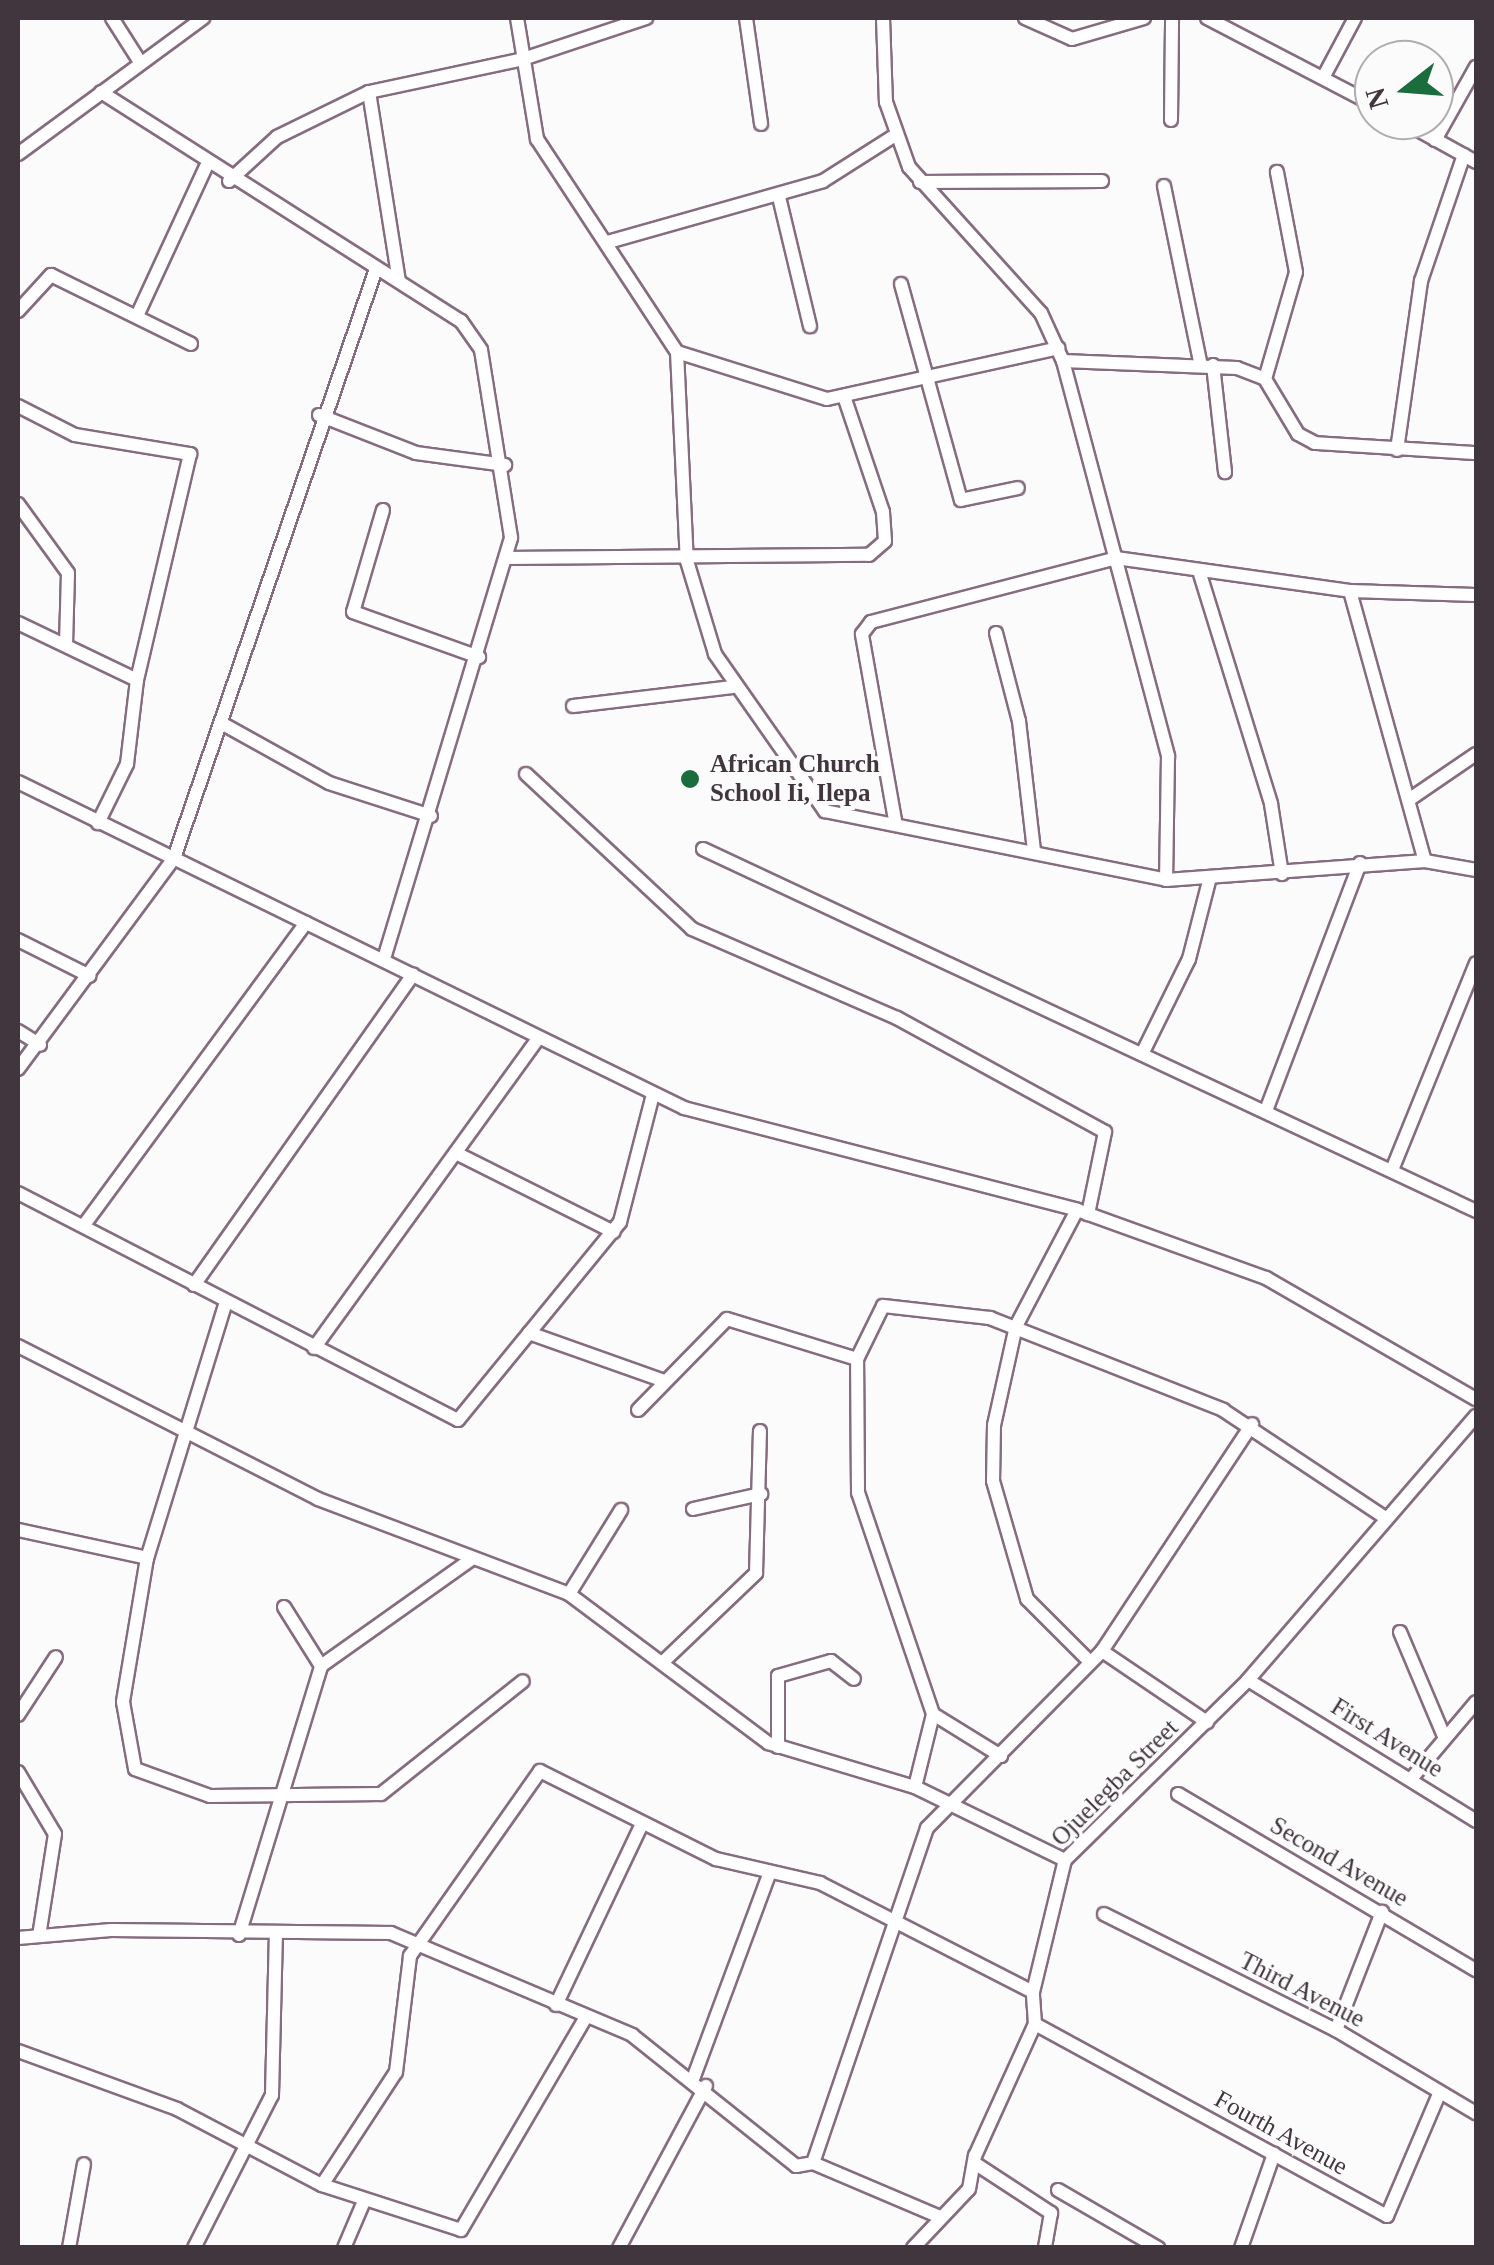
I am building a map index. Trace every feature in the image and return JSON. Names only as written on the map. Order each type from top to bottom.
[{"type":"street","points":[[112,18],[140,62]]},
{"type":"street","points":[[18,154],[204,18]]},
{"type":"street","points":[[516,18],[520,60],[537,139],[677,352],[687,560],[732,687],[825,811],[895,820],[1166,880],[1209,882],[1360,863],[1426,861],[1476,870]]},
{"type":"street","points":[[746,18],[761,124]]},
{"type":"street","points":[[883,18],[894,136],[920,182],[1041,313],[1061,354],[1168,756],[1166,880]]},
{"type":"street","points":[[1025,18],[1072,40],[1137,18]]},
{"type":"street","points":[[1171,120],[1172,18]]},
{"type":"street","points":[[1208,18],[1354,93]]},
{"type":"street","points":[[1324,76],[1356,18]]},
{"type":"street","points":[[229,180],[277,137],[368,92],[520,60],[650,19]]},
{"type":"street","points":[[1454,106],[1476,66]]},
{"type":"street","points":[[101,92],[206,167],[399,281],[473,332],[504,465],[506,558],[432,816],[384,959]]},
{"type":"street","points":[[368,92],[399,281]]},
{"type":"street","points":[[608,242],[779,197],[894,136]]},
{"type":"street","points":[[1397,450],[1420,282],[1470,158],[1435,140]]},
{"type":"street","points":[[137,316],[206,167]]},
{"type":"street","points":[[1265,379],[1296,272],[1277,172]]},
{"type":"street","points":[[920,182],[1102,180]]},
{"type":"street","points":[[1164,186],[1206,364],[1225,472]]},
{"type":"street","points":[[779,197],[810,326]]},
{"type":"street","points":[[18,1069],[40,1045],[174,858],[223,724],[320,415],[376,269]]},
{"type":"street","points":[[18,311],[52,275],[191,344]]},
{"type":"street","points":[[901,284],[961,500],[1018,488]]},
{"type":"street","points":[[677,352],[784,391],[844,396],[1061,354],[1206,364],[1265,379],[1307,440],[1397,450],[1476,452]]},
{"type":"street","points":[[506,558],[687,560],[881,549],[884,512],[844,396]]},
{"type":"street","points":[[18,406],[75,435],[190,454],[137,680],[127,764],[98,823]]},
{"type":"street","points":[[320,415],[416,452],[504,465]]},
{"type":"street","points":[[18,504],[68,573],[66,645]]},
{"type":"street","points":[[383,510],[352,612],[479,657]]},
{"type":"street","points":[[895,820],[864,626],[1116,558],[1200,574],[1350,591],[1476,595]]},
{"type":"street","points":[[1200,574],[1271,804],[1282,874]]},
{"type":"street","points":[[1350,591],[1426,861]]},
{"type":"street","points":[[18,624],[137,680]]},
{"type":"street","points":[[996,633],[1019,721],[1034,850]]},
{"type":"street","points":[[574,706],[732,687]]},
{"type":"street","points":[[223,724],[301,770],[432,816]]},
{"type":"street","points":[[1410,798],[1476,754]]},
{"type":"street","points":[[526,774],[692,930],[898,1018],[1105,1132],[1082,1212],[1016,1326],[994,1426],[998,1519],[1027,1598],[1088,1660]]},
{"type":"street","points":[[18,782],[652,1094],[1082,1212],[1326,1306],[1476,1399]]},
{"type":"street","points":[[703,849],[1267,1108],[1476,1211]]},
{"type":"street","points":[[1267,1108],[1360,863]]},
{"type":"street","points":[[1143,1052],[1189,960],[1209,882]]},
{"type":"street","points":[[84,1225],[306,923]]},
{"type":"street","points":[[18,940],[90,976]]},
{"type":"street","points":[[1392,1170],[1476,963]]},
{"type":"street","points":[[194,1285],[412,974]]},
{"type":"street","points":[[18,1031],[40,1045]]},
{"type":"street","points":[[314,1348],[458,1154],[538,1038]]},
{"type":"street","points":[[18,1194],[84,1225],[224,1305],[458,1420],[614,1232],[652,1094]]},
{"type":"street","points":[[458,1154],[614,1232]]},
{"type":"street","points":[[915,1786],[933,1714],[862,1519],[857,1358],[875,1313],[895,1303],[1016,1326],[1252,1424],[1384,1517]]},
{"type":"street","points":[[224,1305],[188,1434],[147,1558],[123,1702],[128,1760],[152,1778],[210,1796],[280,1799],[394,1788],[424,1752],[449,1744],[523,1681]]},
{"type":"street","points":[[638,1410],[662,1380],[727,1319],[857,1358]]},
{"type":"street","points":[[528,1333],[662,1380]]},
{"type":"street","points":[[18,1346],[318,1499],[569,1594],[778,1747],[915,1786],[1065,1860]]},
{"type":"street","name":"Ojuelegba Street","points":[[914,2248],[970,2189],[976,2164],[1035,2024],[1033,1992],[1065,1860],[1248,1680],[1384,1517],[1476,1416]]},
{"type":"street","points":[[813,2163],[926,1828],[1001,1756],[1088,1660],[1102,1651],[1252,1424]]},
{"type":"street","points":[[663,1662],[756,1573],[760,1431]]},
{"type":"street","points":[[693,1510],[761,1494]]},
{"type":"street","points":[[569,1594],[621,1510]]},
{"type":"street","points":[[18,1530],[147,1558]]},
{"type":"street","points":[[238,1935],[321,1666],[473,1558]]},
{"type":"street","points":[[284,1607],[321,1666]]},
{"type":"street","points":[[1400,1632],[1444,1736]]},
{"type":"street","points":[[1102,1651],[1207,1722]]},
{"type":"street","points":[[18,1715],[56,1658]]},
{"type":"street","points":[[778,1747],[778,1676],[831,1662],[854,1679]]},
{"type":"street","name":"First Avenue","points":[[1248,1680],[1476,1821]]},
{"type":"street","points":[[1411,1779],[1476,1702]]},
{"type":"street","points":[[933,1714],[1001,1756]]},
{"type":"street","points":[[18,1772],[55,1834],[39,1936]]},
{"type":"street","points":[[322,2185],[396,2072],[402,1993],[420,1942],[534,1773],[642,1824],[770,1872],[820,1883],[1033,1992]]},
{"type":"street","name":"Second Avenue","points":[[1178,1794],[1476,1969]]},
{"type":"street","points":[[556,2005],[642,1824]]},
{"type":"street","points":[[619,2248],[700,2082],[770,1872]]},
{"type":"street","points":[[1336,2030],[1382,1912]]},
{"type":"street","name":"Third Avenue","points":[[1104,1914],[1336,2030],[1476,2113]]},
{"type":"street","points":[[18,1938],[391,1933],[420,1942],[585,2019],[632,2035],[700,2082],[784,2159],[813,2163],[940,2217]]},
{"type":"street","points":[[194,2248],[252,2147],[278,2068],[276,1936]]},
{"type":"street","points":[[18,2050],[178,2108],[322,2185],[462,2230],[585,2019]]},
{"type":"street","name":"Fourth Avenue","points":[[1035,2024],[1386,2216],[1440,2094]]},
{"type":"street","points":[[1241,2248],[1274,2154]]},
{"type":"street","points":[[69,2248],[84,2164]]},
{"type":"street","points":[[976,2164],[1051,2213],[1045,2248]]},
{"type":"street","points":[[1058,2190],[1158,2248]]},
{"type":"street","points":[[344,2248],[364,2201]]},
{"type":"place","name":"African Church School Ii, Ilepa","points":[[690,779]]}]
